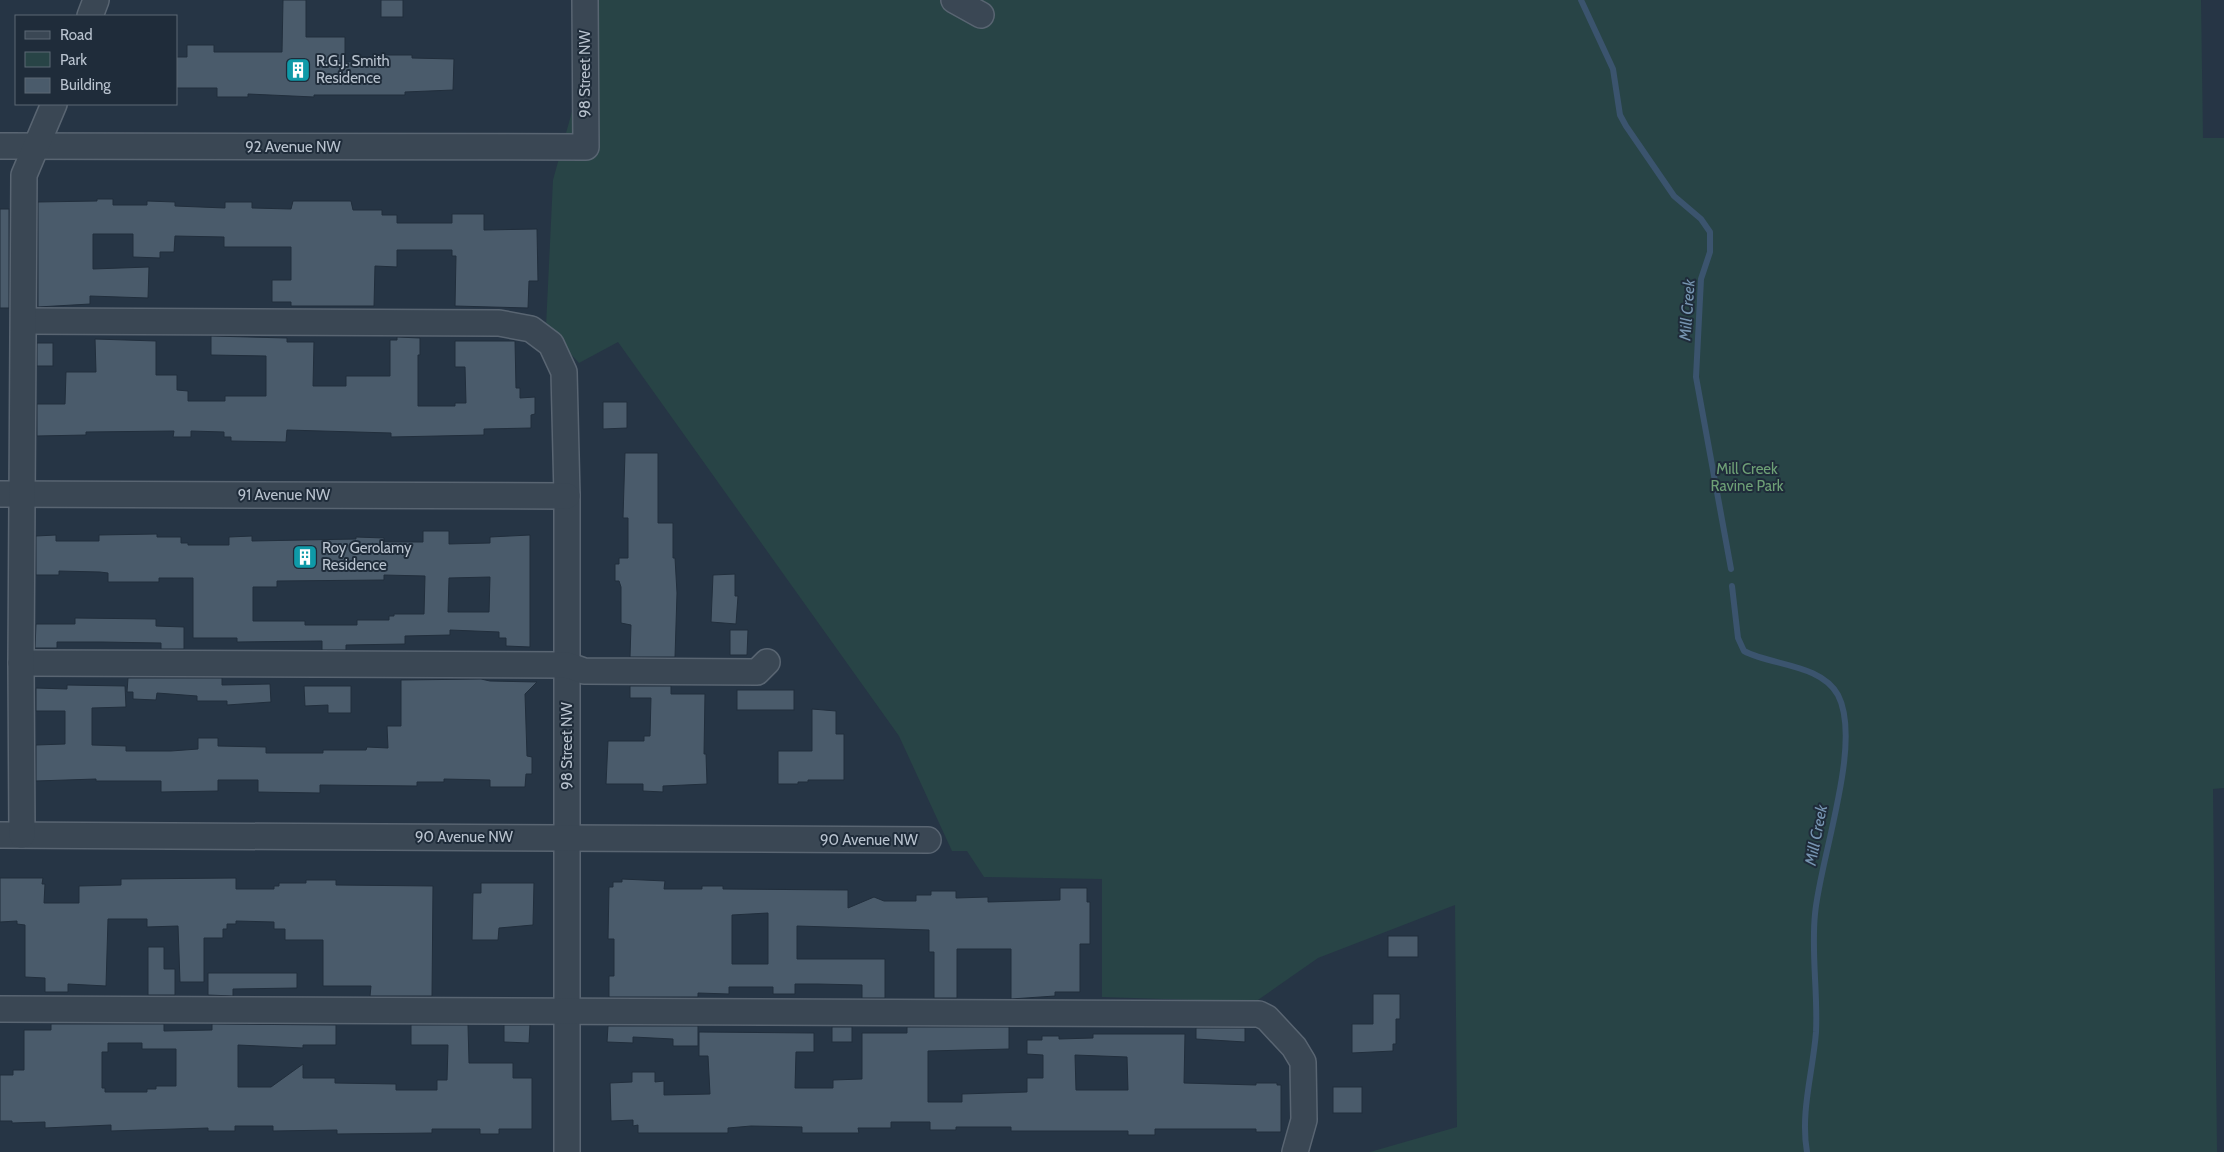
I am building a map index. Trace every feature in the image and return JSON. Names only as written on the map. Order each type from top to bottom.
[{"type":"street","points":[[90,15],[96,0]]},
{"type":"street","name":"98 Street NW","points":[[585,0],[586,147]]},
{"type":"street","points":[[954,0],[981,16]]},
{"type":"street","points":[[11,835],[21,663],[11,494],[24,321],[24,175],[54,105]]},
{"type":"street","name":"92 Avenue NW","points":[[0,146],[586,147]]},
{"type":"street","name":"98 Street NW","points":[[24,321],[499,323],[531,329],[551,344],[564,372],[567,496],[567,1152]]},
{"type":"street","name":"91 Avenue NW","points":[[11,494],[567,496]]},
{"type":"street","points":[[21,663],[567,665],[584,671],[757,672],[767,662]]},
{"type":"street","name":"90 Avenue NW","points":[[11,835],[928,840]]},
{"type":"street","points":[[0,1009],[567,1013],[1260,1014],[1267,1018],[1294,1047],[1303,1062],[1304,1120],[1295,1152]]},
{"type":"green space","name":"Mill Creek Ravine Park","points":[[583,0],[2201,0],[2203,138],[2224,138],[2224,788],[2213,789],[2217,1152],[1370,1152],[1457,1127],[1455,905],[1318,958],[1255,1002],[1102,997],[1102,879],[984,877],[967,851],[952,851],[899,736],[618,342],[579,363],[546,327],[553,180],[573,108]]},
{"type":"building","points":[[283,0],[306,0],[306,37],[345,37],[345,62],[383,61],[383,55],[412,55],[412,58],[454,59],[453,90],[405,92],[405,95],[314,95],[314,97],[248,94],[248,97],[217,97],[217,88],[178,88],[178,57],[187,57],[187,45],[214,45],[214,52],[282,52]]},
{"type":"building","points":[[381,0],[403,0],[403,17],[381,17]]},
{"type":"building","points":[[97,199],[113,199],[113,205],[147,205],[147,201],[175,202],[175,206],[225,208],[225,202],[252,202],[252,208],[291,209],[293,201],[351,201],[353,210],[382,210],[382,215],[397,215],[397,223],[452,223],[452,214],[484,214],[484,230],[537,229],[538,281],[529,281],[528,308],[455,306],[456,256],[452,256],[452,250],[397,250],[397,267],[375,266],[374,306],[291,306],[291,302],[272,302],[272,280],[291,280],[291,247],[224,247],[224,237],[175,236],[174,252],[160,252],[160,258],[133,257],[133,234],[93,234],[93,269],[149,267],[148,298],[90,296],[90,304],[38,307],[38,202],[97,201]]},
{"type":"building","points":[[0,209],[9,209],[9,308],[0,308]]},
{"type":"building","points":[[211,336],[287,338],[287,342],[314,342],[313,386],[346,386],[346,376],[390,376],[390,340],[397,340],[397,337],[420,338],[418,406],[455,406],[455,403],[466,403],[465,367],[455,367],[455,341],[515,341],[516,388],[520,388],[520,398],[535,397],[535,414],[531,415],[531,428],[484,429],[484,435],[391,437],[391,433],[287,430],[286,442],[231,441],[231,437],[224,437],[224,432],[191,431],[191,437],[173,437],[174,431],[86,432],[86,435],[37,436],[37,404],[65,404],[66,372],[96,372],[95,339],[156,341],[156,375],[177,375],[177,390],[188,391],[188,401],[225,401],[225,396],[266,396],[266,356],[211,355]]},
{"type":"building","points":[[37,343],[53,343],[53,366],[37,366]]},
{"type":"building","points":[[603,402],[627,402],[627,428],[603,429]]},
{"type":"building","points":[[625,453],[658,453],[658,523],[673,523],[673,558],[675,558],[677,593],[675,657],[630,657],[631,625],[621,623],[621,587],[619,581],[615,581],[615,564],[619,564],[619,558],[628,558],[628,518],[623,518]]},
{"type":"building","points":[[423,531],[449,531],[449,544],[490,543],[490,537],[530,535],[530,647],[506,646],[506,638],[499,638],[499,632],[450,630],[450,635],[405,636],[405,644],[346,645],[346,650],[322,650],[322,641],[237,642],[237,638],[193,638],[193,578],[159,578],[159,582],[108,582],[108,573],[100,572],[59,571],[59,575],[36,575],[36,536],[56,535],[56,541],[99,541],[99,535],[157,534],[157,537],[181,537],[181,543],[188,543],[188,545],[229,545],[229,537],[252,536],[252,541],[356,539],[356,537],[384,538],[384,542],[423,542]],"holes":[[[384,575],[425,576],[424,614],[394,614],[394,616],[389,616],[389,620],[357,620],[357,625],[305,625],[305,621],[253,621],[253,587],[277,587],[277,581],[384,580]],[[490,577],[489,612],[448,612],[449,578]]]},
{"type":"building","points":[[735,574],[735,596],[738,596],[736,624],[711,622],[713,575]]},
{"type":"building","points":[[75,618],[156,619],[156,626],[184,627],[184,649],[161,649],[161,643],[102,642],[57,642],[57,648],[35,648],[36,624],[75,624]]},
{"type":"building","points":[[730,630],[748,630],[747,655],[730,655]]},
{"type":"building","points":[[128,678],[222,678],[222,685],[270,684],[271,702],[227,705],[227,701],[197,701],[197,696],[157,693],[156,700],[133,699],[133,692],[127,692]]},
{"type":"building","points":[[481,679],[490,681],[537,682],[525,694],[527,756],[532,757],[532,774],[526,774],[525,787],[490,787],[490,780],[444,779],[444,782],[417,782],[417,786],[320,785],[320,793],[258,792],[258,780],[218,780],[218,791],[161,792],[161,781],[96,781],[96,779],[36,781],[36,745],[65,744],[65,711],[36,711],[36,688],[67,689],[67,685],[125,686],[126,707],[92,708],[92,745],[126,746],[126,751],[171,751],[198,749],[198,738],[218,738],[218,746],[266,747],[266,753],[323,753],[323,750],[366,750],[367,747],[388,748],[387,726],[401,726],[401,680]]},
{"type":"building","points":[[304,686],[351,686],[351,713],[328,713],[328,705],[305,706]]},
{"type":"building","points":[[630,686],[671,686],[671,694],[705,694],[704,754],[706,754],[707,784],[663,786],[663,792],[643,791],[643,784],[606,784],[608,741],[644,741],[644,736],[650,736],[651,698],[630,698]]},
{"type":"building","points":[[737,690],[794,690],[794,710],[737,710]]},
{"type":"building","points":[[812,709],[836,711],[836,734],[844,734],[844,780],[808,780],[808,782],[798,782],[798,784],[778,784],[778,751],[812,751]]},
{"type":"building","points":[[0,878],[43,878],[42,884],[45,884],[44,903],[79,903],[79,886],[121,885],[121,879],[236,878],[236,889],[274,889],[274,886],[279,886],[279,883],[306,883],[306,880],[336,880],[336,885],[433,886],[432,996],[370,996],[371,986],[323,986],[323,940],[285,940],[285,929],[274,929],[274,922],[236,921],[236,924],[227,924],[227,929],[223,929],[223,938],[204,938],[204,982],[180,982],[178,926],[147,927],[147,919],[108,919],[106,986],[68,984],[68,992],[45,992],[45,978],[25,977],[25,925],[17,924],[17,921],[0,922]]},
{"type":"building","points":[[622,879],[665,881],[664,889],[702,889],[702,886],[723,886],[723,889],[848,890],[848,908],[874,897],[884,901],[916,901],[916,895],[931,895],[931,891],[956,891],[956,898],[988,897],[988,902],[1060,900],[1060,888],[1087,888],[1087,902],[1090,902],[1090,944],[1080,944],[1080,992],[1055,992],[1055,996],[1011,999],[1011,949],[957,949],[957,998],[934,998],[934,952],[929,952],[929,930],[797,926],[797,959],[885,959],[885,998],[862,998],[862,985],[818,984],[795,984],[795,994],[773,994],[773,987],[729,987],[729,994],[698,993],[698,997],[609,997],[609,976],[614,976],[614,939],[608,939],[609,887],[613,887],[613,882],[622,882]],"holes":[[[768,913],[768,964],[732,964],[732,915]]]},
{"type":"building","points":[[481,883],[534,883],[533,925],[499,928],[498,940],[472,940],[473,893],[481,893]]},
{"type":"building","points":[[1388,936],[1418,936],[1418,957],[1388,957]]},
{"type":"building","points":[[148,947],[164,947],[164,969],[175,969],[175,995],[148,995]]},
{"type":"building","points":[[208,973],[297,973],[297,988],[233,989],[233,996],[208,995]]},
{"type":"building","points":[[1373,994],[1400,994],[1400,1019],[1396,1019],[1396,1044],[1393,1044],[1393,1051],[1352,1053],[1352,1024],[1373,1024]]},
{"type":"building","points":[[51,1024],[164,1024],[164,1031],[212,1030],[212,1024],[336,1025],[336,1045],[303,1045],[303,1048],[238,1045],[238,1087],[271,1087],[303,1064],[303,1078],[335,1078],[335,1083],[396,1084],[396,1090],[437,1090],[437,1080],[447,1080],[448,1045],[411,1045],[411,1025],[468,1025],[469,1063],[513,1063],[513,1078],[532,1078],[532,1129],[499,1129],[499,1134],[480,1134],[480,1129],[432,1129],[432,1133],[337,1134],[337,1130],[273,1131],[273,1126],[235,1126],[235,1131],[208,1131],[208,1128],[111,1131],[111,1125],[45,1128],[45,1122],[12,1123],[12,1121],[0,1121],[0,1075],[13,1075],[13,1070],[24,1070],[24,1030],[51,1030]],"holes":[[[108,1043],[142,1043],[142,1049],[176,1049],[176,1086],[156,1086],[156,1089],[147,1089],[147,1092],[105,1092],[105,1088],[102,1088],[102,1052],[108,1052]]]},
{"type":"building","points":[[504,1025],[530,1025],[529,1043],[504,1042]]},
{"type":"building","points":[[608,1026],[698,1026],[698,1046],[673,1046],[673,1039],[633,1037],[633,1043],[607,1042]]},
{"type":"building","points":[[832,1027],[852,1027],[852,1042],[832,1042]]},
{"type":"building","points":[[907,1027],[1009,1027],[1009,1049],[928,1051],[928,1102],[962,1102],[962,1094],[1027,1092],[1027,1078],[1043,1078],[1043,1055],[1027,1054],[1027,1040],[1042,1040],[1042,1036],[1059,1036],[1059,1039],[1093,1038],[1093,1034],[1185,1034],[1184,1083],[1256,1085],[1256,1083],[1277,1083],[1277,1085],[1281,1085],[1281,1132],[1256,1132],[1256,1129],[1155,1129],[1155,1135],[1128,1135],[1128,1131],[1011,1131],[1011,1127],[956,1127],[956,1130],[930,1130],[930,1122],[891,1122],[891,1128],[858,1128],[859,1133],[802,1133],[802,1127],[751,1126],[728,1128],[728,1133],[638,1133],[638,1125],[633,1126],[633,1120],[611,1121],[610,1083],[632,1082],[632,1072],[655,1072],[655,1082],[664,1081],[664,1095],[710,1094],[708,1056],[699,1056],[699,1032],[814,1033],[814,1052],[796,1052],[795,1088],[833,1088],[833,1080],[862,1079],[862,1033],[907,1033]],"holes":[[[1075,1055],[1127,1057],[1128,1090],[1076,1090]]]},
{"type":"building","points":[[1196,1028],[1245,1028],[1245,1042],[1196,1039]]},
{"type":"building","points":[[1333,1087],[1362,1087],[1362,1113],[1333,1113]]},
{"type":"waterway","name":"Mill Creek","points":[[1581,0],[1613,69],[1620,115],[1626,126],[1674,196],[1701,219],[1710,232],[1710,252],[1701,279],[1696,377],[1731,569]]},
{"type":"waterway","name":"Mill Creek","points":[[1732,586],[1738,638],[1744,651],[1808,671],[1820,677],[1838,695],[1844,716],[1846,742],[1843,771],[1818,890],[1815,914],[1816,1032],[1806,1107],[1805,1137],[1807,1152]]},
{"type":"place","name":"R.G.J. Smith Residence","points":[[298,70]]},
{"type":"place","name":"Roy Gerolamy Residence","points":[[305,557]]}]
